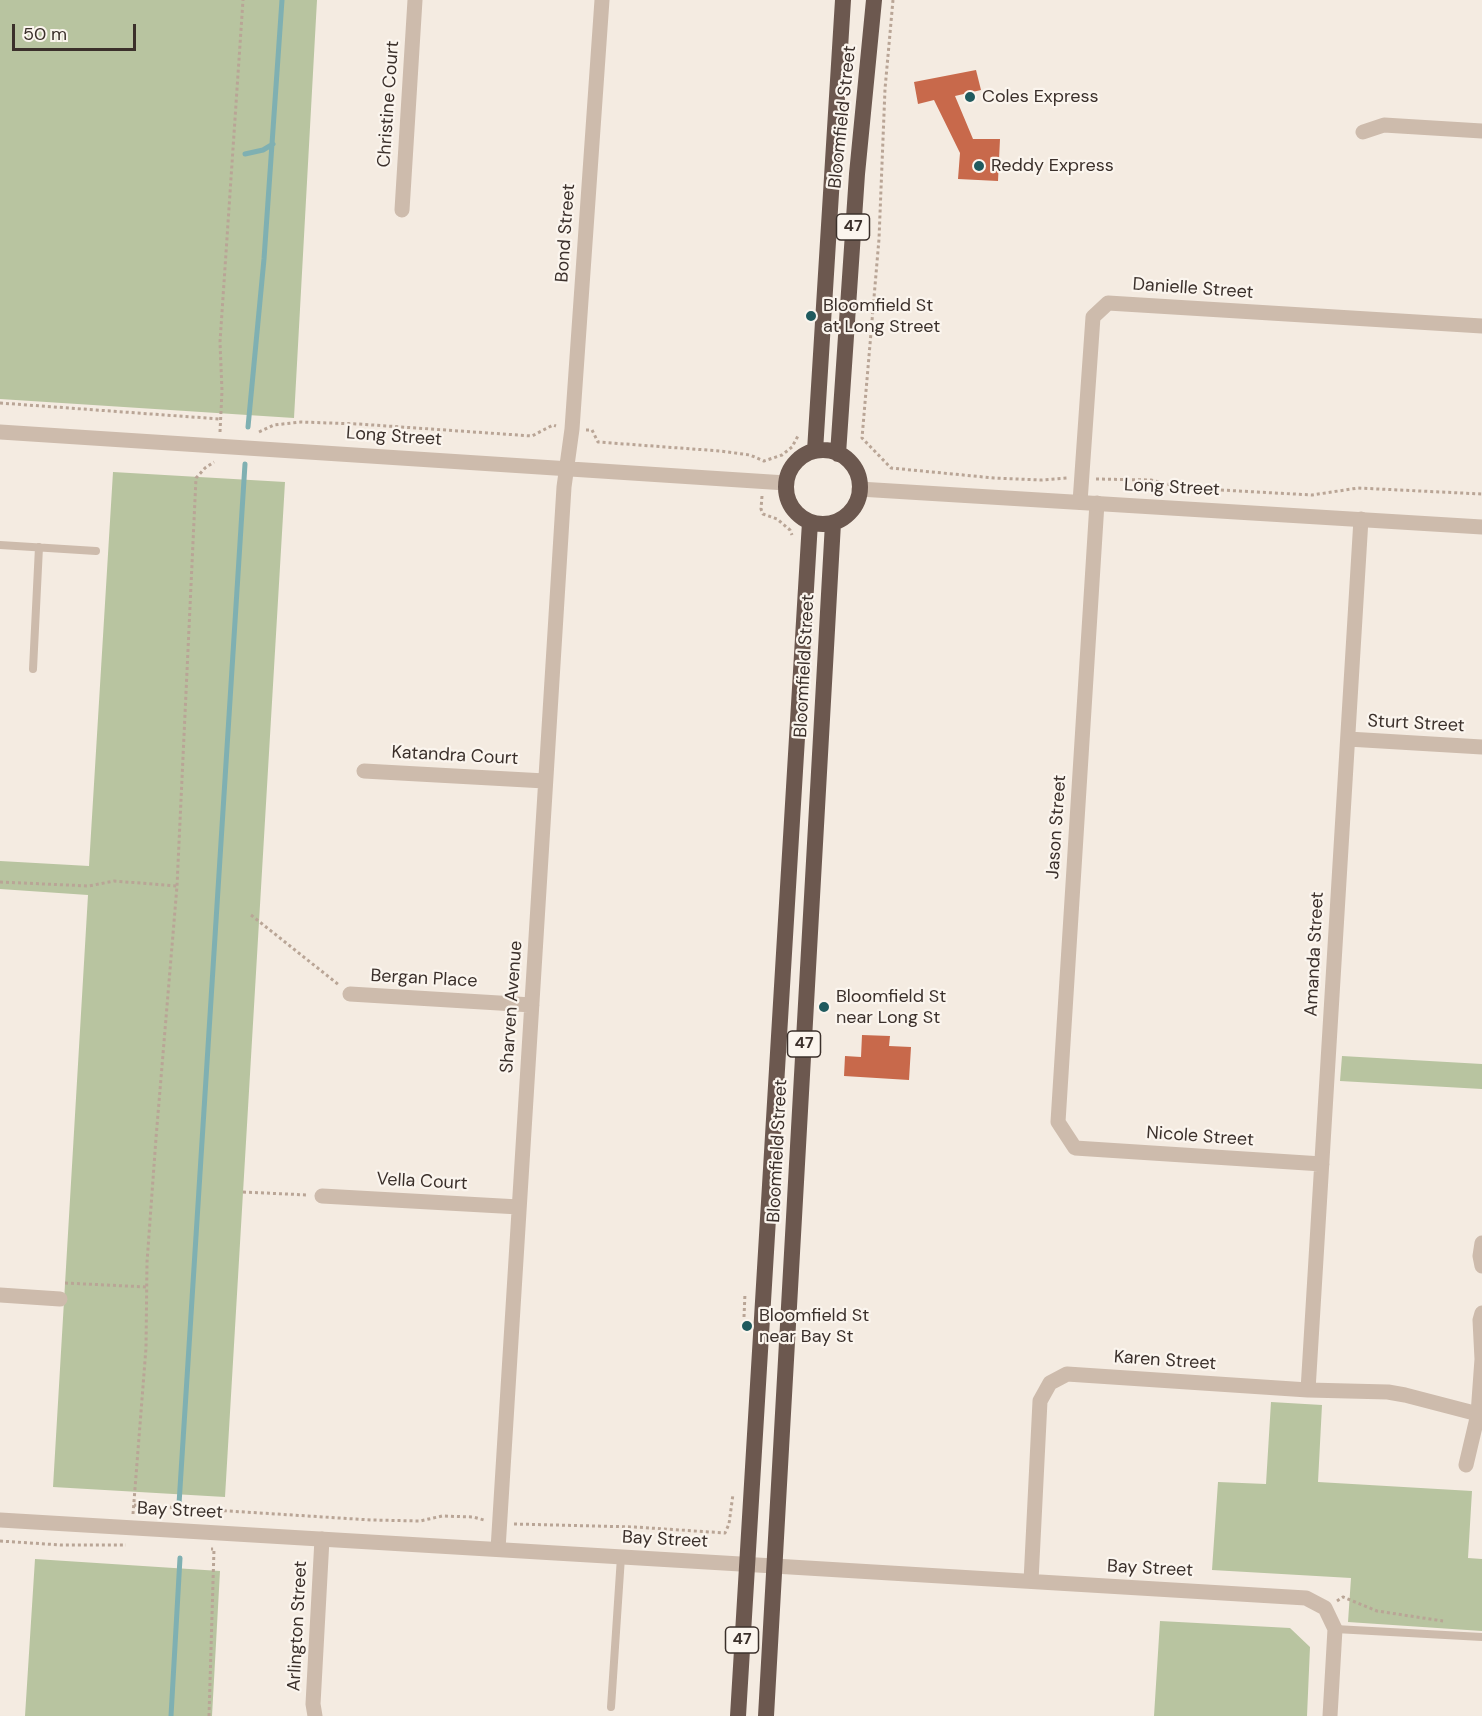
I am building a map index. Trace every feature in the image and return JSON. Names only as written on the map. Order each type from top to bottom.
[{"type":"highway","name":"Bloomfield Street","points":[[815,451],[843,0]]},
{"type":"highway","name":"Bloomfield Street","points":[[838,453],[856,174],[874,0]]},
{"type":"highway","points":[[826,450],[838,453],[847,459],[858,478],[860,489],[852,510],[833,523],[810,522],[791,507],[786,495],[786,483],[795,462],[815,451],[826,450]]},
{"type":"highway","name":"Bloomfield Street","points":[[747,1564],[810,522]]},
{"type":"highway","name":"Bloomfield Street","points":[[774,1566],[833,523]]},
{"type":"highway","name":"47","points":[[738,1716],[747,1564]]},
{"type":"highway","name":"47","points":[[766,1716],[774,1566]]},
{"type":"street","name":"Christine Court","points":[[402,210],[415,0]]},
{"type":"street","name":"Bond Street","points":[[568,468],[602,0]]},
{"type":"street","points":[[1363,132],[1384,125],[1482,131]]},
{"type":"street","name":"Danielle Street","points":[[1080,502],[1093,317],[1108,303],[1482,326]]},
{"type":"street","name":"Long Street","points":[[0,432],[786,483]]},
{"type":"street","name":"Sharven Avenue","points":[[498,1549],[545,780],[564,487],[568,468]]},
{"type":"street","name":"Long Street","points":[[860,489],[1482,527]]},
{"type":"street","name":"Jason Street","points":[[1075,1148],[1058,1122],[1097,503]]},
{"type":"street","name":"Amanda Street","points":[[1308,1390],[1361,519]]},
{"type":"street","name":"Sturt Street","points":[[1348,740],[1482,747]]},
{"type":"street","name":"Katandra Court","points":[[364,771],[545,780]]},
{"type":"street","name":"Bergan Place","points":[[350,994],[532,1005]]},
{"type":"street","name":"Nicole Street","points":[[1075,1148],[1322,1164]]},
{"type":"street","name":"Vella Court","points":[[322,1196],[519,1207]]},
{"type":"street","points":[[1482,1243],[1480,1256],[1482,1266]]},
{"type":"street","points":[[0,1295],[60,1299]]},
{"type":"street","points":[[1466,1465],[1478,1414],[1482,1359],[1480,1320],[1482,1313]]},
{"type":"street","name":"Karen Street","points":[[1031,1581],[1040,1401],[1050,1383],[1067,1374],[1405,1395],[1478,1414]]},
{"type":"street","name":"Bay Street","points":[[0,1520],[1306,1598],[1325,1608]]},
{"type":"street","name":"Arlington Street","points":[[315,1716],[313,1704],[322,1539]]},
{"type":"street","points":[[1325,1608],[1335,1629],[1330,1716]]},
{"type":"lane","points":[[0,545],[96,551]]},
{"type":"lane","points":[[33,669],[39,548]]},
{"type":"lane","points":[[611,1707],[621,1557]]},
{"type":"lane","points":[[1335,1629],[1482,1637]]},
{"type":"path","points":[[229,432],[219,432],[222,391],[219,342],[243,0]]},
{"type":"path","points":[[894,0],[885,89],[879,239],[862,438],[891,468],[994,478],[1151,480],[1184,488],[1312,495],[1358,488],[1482,494]]},
{"type":"path","points":[[0,403],[220,419]]},
{"type":"path","points":[[257,433],[274,425],[301,422],[532,436],[552,425],[592,430],[598,442],[720,451],[750,455],[764,461],[782,455],[792,447],[801,430]]},
{"type":"path","points":[[0,1541],[61,1545],[131,1545],[146,1348],[147,1287],[156,1138],[177,886],[196,478],[205,468],[218,460]]},
{"type":"path","points":[[764,461],[760,509],[763,514],[777,519],[790,530],[792,538]]},
{"type":"path","points":[[0,882],[89,886],[114,880],[177,886]]},
{"type":"path","points":[[251,915],[350,994]]},
{"type":"path","points":[[243,1192],[322,1196]]},
{"type":"path","points":[[60,1299],[64,1283],[147,1287]]},
{"type":"path","points":[[744,1322],[746,1288]]},
{"type":"path","points":[[134,1504],[371,1520],[420,1521],[441,1515],[473,1517],[500,1524],[635,1527],[725,1533],[729,1524],[734,1492]]},
{"type":"path","points":[[202,1549],[214,1549],[209,1716]]},
{"type":"path","points":[[1325,1608],[1342,1597],[1377,1611],[1445,1622]]},
{"type":"green space","points":[[0,0],[317,0],[294,418],[0,399]]},
{"type":"green space","points":[[113,472],[285,482],[225,1497],[53,1487],[88,895],[0,889],[0,861],[89,866]]},
{"type":"green space","points":[[1342,1056],[1482,1064],[1482,1089],[1340,1081]]},
{"type":"green space","points":[[1271,1402],[1322,1405],[1318,1482],[1472,1491],[1468,1558],[1482,1559],[1482,1631],[1348,1622],[1351,1578],[1212,1570],[1218,1482],[1266,1484]]},
{"type":"green space","points":[[35,1559],[220,1571],[212,1716],[25,1716]]},
{"type":"green space","points":[[1160,1621],[1290,1628],[1310,1647],[1307,1716],[1154,1716]]},
{"type":"building","points":[[976,70],[981,90],[955,96],[973,139],[1000,139],[998,181],[958,179],[960,153],[934,100],[918,104],[914,82]]},
{"type":"building","points":[[862,1035],[890,1036],[889,1046],[911,1047],[909,1080],[844,1076],[845,1056],[861,1057]]},
{"type":"waterway","points":[[248,427],[264,259],[282,0]]},
{"type":"waterway","points":[[245,154],[263,150],[273,144]]},
{"type":"waterway","points":[[179,1504],[245,464]]},
{"type":"waterway","points":[[171,1716],[180,1558]]},
{"type":"place","name":"Coles Express","points":[[970,97]]},
{"type":"place","name":"Reddy Express","points":[[979,166]]},
{"type":"place","name":"Bloomfield St at Long Street","points":[[811,316]]},
{"type":"place","name":"Bloomfield St near Long St","points":[[824,1007]]},
{"type":"place","name":"Bloomfield St near Bay St","points":[[747,1326]]}]
